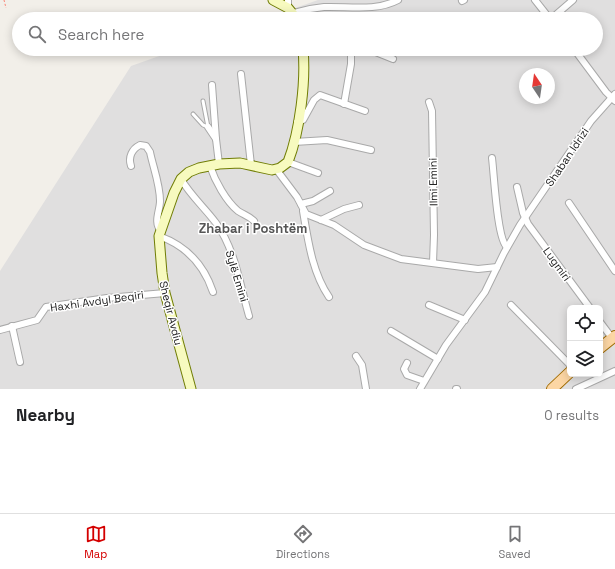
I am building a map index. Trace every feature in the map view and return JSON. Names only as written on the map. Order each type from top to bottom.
[{"type":"main road","points":[[603,345],[613,337]]},
{"type":"main road","points":[[555,388],[567,375]]},
{"type":"street","points":[[274,0],[291,10],[325,7],[362,8],[383,5],[398,0]]},
{"type":"street","points":[[535,0],[544,12]]},
{"type":"street","points":[[557,12],[574,0]]},
{"type":"street","points":[[181,179],[189,172],[219,164],[240,162],[276,169],[288,162],[294,142],[304,79],[303,56]]},
{"type":"street","points":[[344,104],[349,77],[350,56]]},
{"type":"street","points":[[386,56],[393,59]]},
{"type":"street","points":[[580,56],[614,98]]},
{"type":"street","points":[[241,74],[252,165]]},
{"type":"street","points":[[212,85],[219,164]]},
{"type":"street","points":[[297,122],[303,120],[307,116],[314,100],[318,96],[365,111]]},
{"type":"street","name":"Shaban Idrizi","points":[[420,389],[438,359],[485,292],[507,246],[525,219],[591,121],[614,98]]},
{"type":"street","name":"Ilmi Emini","points":[[429,102],[432,112],[433,263]]},
{"type":"street","points":[[208,127],[216,139]]},
{"type":"street","points":[[294,142],[327,140],[372,150]]},
{"type":"street","name":"Sheqir Avdiu","points":[[131,166],[130,159],[133,150],[140,145],[146,146],[150,152],[160,192],[157,223],[160,233],[162,273],[165,293],[191,389]]},
{"type":"street","points":[[492,158],[500,230],[503,243],[507,246]]},
{"type":"street","points":[[288,162],[318,173]]},
{"type":"street","points":[[210,166],[229,201],[237,210],[249,216],[254,221]]},
{"type":"street","points":[[276,169],[308,216],[334,225],[364,245],[389,256],[411,261],[478,269],[497,267]]},
{"type":"street","name":"Sheqir Avdiu","points":[[160,233],[174,193],[181,179]]},
{"type":"street","name":"Sylë Emini","points":[[181,179],[216,223],[224,237],[231,255],[249,316]]},
{"type":"street","points":[[517,187],[525,219]]},
{"type":"street","points":[[302,207],[330,191]]},
{"type":"street","points":[[569,203],[615,271]]},
{"type":"street","points":[[322,220],[344,209],[359,205]]},
{"type":"street","points":[[302,207],[314,263],[322,288],[328,297]]},
{"type":"street","name":"Lugmiri","points":[[525,219],[588,305]]},
{"type":"street","points":[[160,233],[196,258],[204,269],[213,292]]},
{"type":"street","name":"Haxhi Avdyl Beqiri","points":[[0,330],[37,320],[46,307],[107,298],[165,293]]},
{"type":"street","points":[[429,305],[465,320]]},
{"type":"street","points":[[511,305],[567,362]]},
{"type":"street","points":[[603,325],[613,337]]},
{"type":"street","points":[[12,326],[20,362]]},
{"type":"street","points":[[391,331],[438,359]]},
{"type":"street","points":[[356,356],[362,365],[366,389]]},
{"type":"street","points":[[408,363],[404,369],[407,375],[424,381]]},
{"type":"street","points":[[576,389],[615,372]]},
{"type":"lane","points":[[203,101],[208,127]]},
{"type":"lane","points":[[193,114],[203,125],[208,127]]},
{"type":"path","points":[[4,0],[6,8]]},
{"type":"shaded area","points":[[318,0],[615,0],[615,389],[0,389],[0,271],[131,66],[159,56],[603,56],[603,12],[284,12]]},
{"type":"district","name":"Zhabar i Poshtëm","points":[[253,228]]}]
